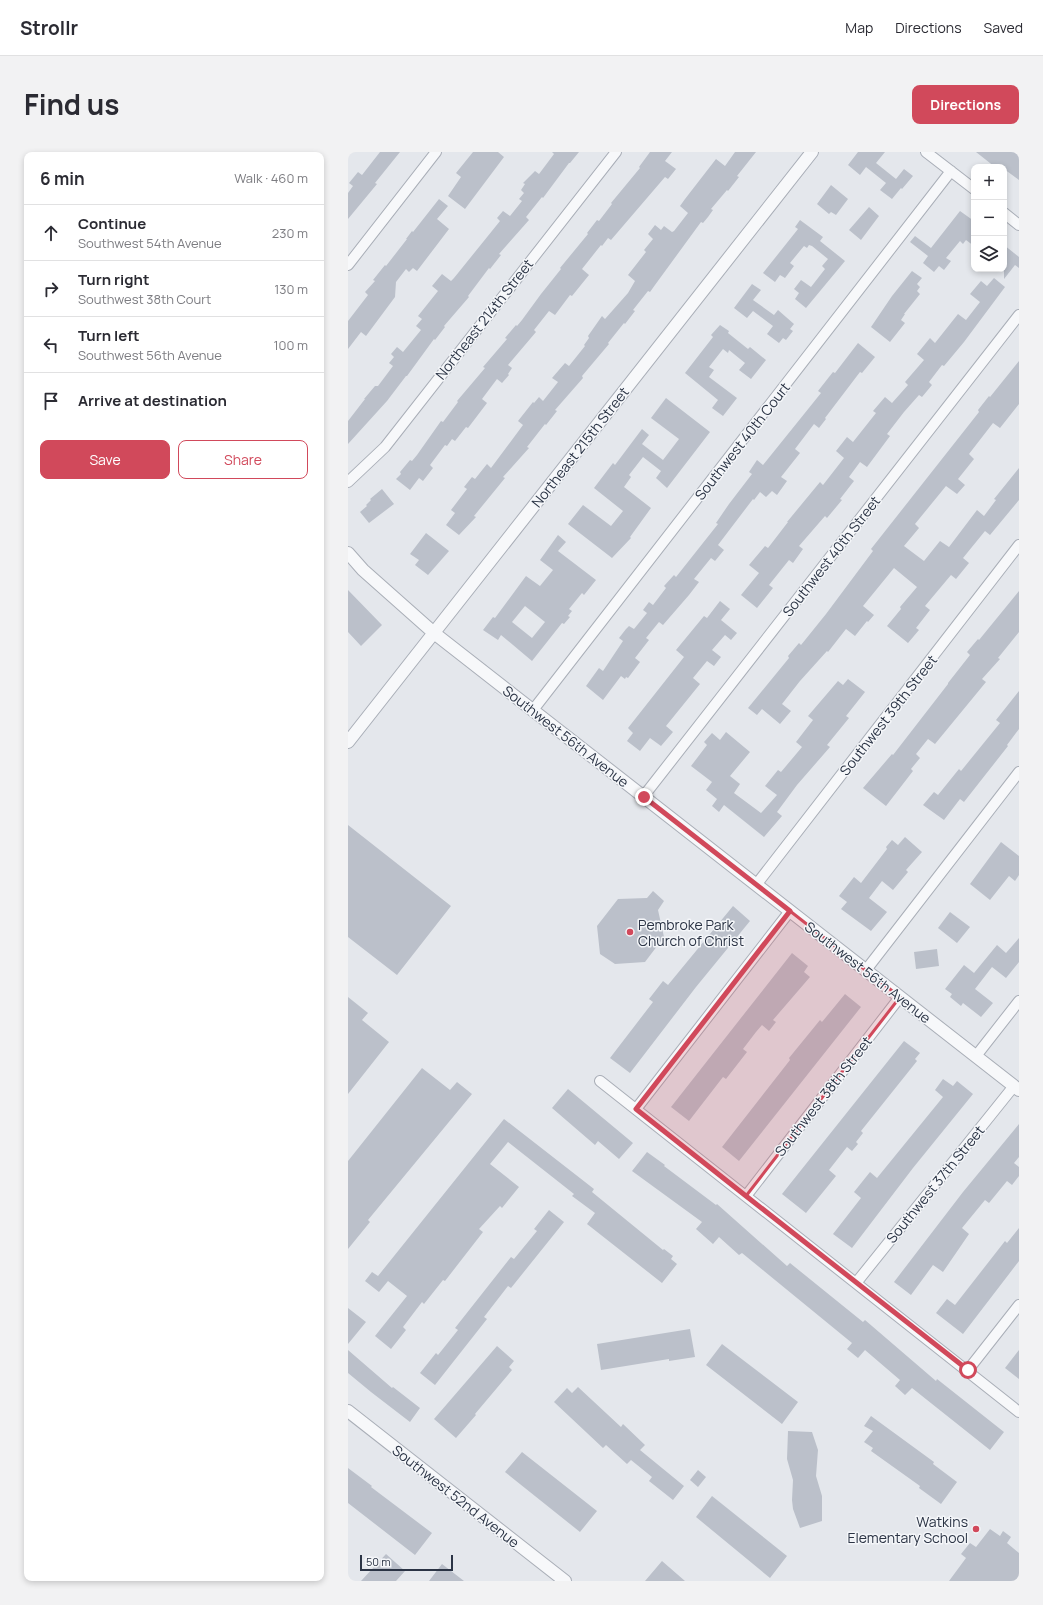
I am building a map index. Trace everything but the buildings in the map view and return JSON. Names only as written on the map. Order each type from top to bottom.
[{"type":"street","points":[[348,264],[436,152]]},
{"type":"street","name":"Northeast 214th Street","points":[[348,482],[385,447],[616,152]]},
{"type":"street","name":"Northeast 215th Street","points":[[348,742],[812,152]]},
{"type":"street","points":[[926,152],[971,187]]},
{"type":"street","name":"Southwest 40th Court","points":[[533,710],[951,171]]},
{"type":"street","points":[[1007,215],[1019,225]]},
{"type":"street","name":"Southwest 40th Street","points":[[644,797],[1019,314]]},
{"type":"street","name":"Southwest 39th Street","points":[[756,885],[1019,546]]},
{"type":"street","name":"Southwest 56th Avenue","points":[[348,553],[363,570],[434,633],[1016,1088]]},
{"type":"street","points":[[866,970],[1019,772]]},
{"type":"street","points":[[636,1109],[790,911]]},
{"type":"street","name":"Southwest 38th Street","points":[[746,1196],[900,997]]},
{"type":"street","points":[[976,1056],[1019,1001]]},
{"type":"street","points":[[600,1081],[968,1370],[1019,1412]]},
{"type":"street","name":"Southwest 37th Street","points":[[856,1283],[1016,1088]]},
{"type":"street","points":[[968,1370],[1019,1305]]},
{"type":"street","name":"Southwest 52nd Avenue","points":[[348,1411],[565,1581]]},
{"type":"highlighted area","points":[[790,911],[900,997],[746,1196],[636,1109]]},
{"type":"place","name":"Pembroke Park Church of Christ","points":[[630,932]]},
{"type":"place","name":"Watkins Elementary School","points":[[976,1529]]},
{"type":"route","points":[[644,797],[790,911],[636,1109],[968,1370]]}]
